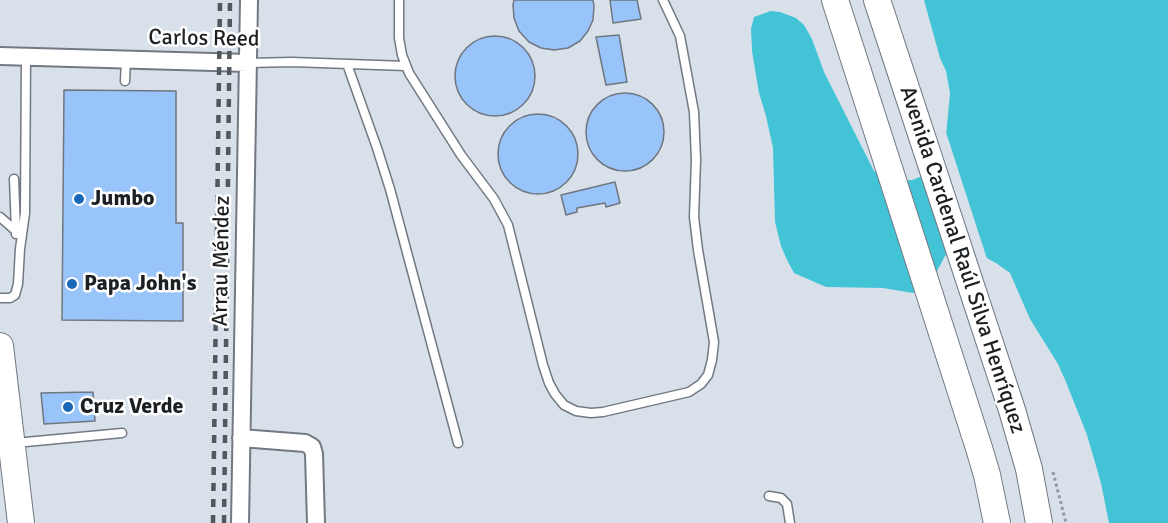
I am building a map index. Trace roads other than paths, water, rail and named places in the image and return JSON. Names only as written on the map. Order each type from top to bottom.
[{"type":"main road","name":"Avenida Cardenal Raúl Silva Henríquez","points":[[835,0],[950,353],[987,475],[998,523]]},
{"type":"main road","name":"Avenida Cardenal Raúl Silva Henríquez","points":[[877,0],[1005,388],[1024,452],[1040,523]]},
{"type":"main road","points":[[0,346],[6,437],[21,523]]},
{"type":"street","name":"Arrau Méndez","points":[[240,523],[249,0]]},
{"type":"street","name":"Carlos Reed","points":[[0,56],[248,63]]},
{"type":"street","points":[[241,438],[305,443],[312,447],[316,523]]},
{"type":"lane","points":[[399,0],[399,38],[402,56],[409,73],[461,155],[494,199],[508,225],[543,365],[555,394],[564,405],[576,411],[591,413],[689,392],[701,384],[708,375],[712,360],[714,342],[694,217],[696,160],[694,112],[680,36],[663,0]]},
{"type":"lane","points":[[0,298],[10,298],[15,295],[18,284],[25,213],[26,57]]},
{"type":"lane","points":[[125,81],[126,59]]},
{"type":"lane","name":"Carlos Reed","points":[[248,63],[292,62],[406,66]]},
{"type":"lane","points":[[347,64],[390,189],[458,443]]},
{"type":"lane","points":[[14,178],[16,231],[20,249]]},
{"type":"lane","points":[[0,217],[16,231]]},
{"type":"lane","points":[[6,437],[122,433]]},
{"type":"lane","points":[[769,496],[781,498],[787,504],[790,523]]},
{"type":"water","points":[[924,0],[1168,0],[1168,523],[1109,523],[1101,483],[1087,435],[1066,382],[1058,364],[1030,319],[1010,273],[996,263],[981,255],[953,249],[945,256],[937,271],[913,293],[883,288],[826,287],[794,273],[787,260],[775,222],[773,148],[759,93],[752,51],[751,29],[754,17],[771,11],[780,12],[796,18],[804,25],[812,39],[824,72],[874,171],[899,181],[912,180],[933,172],[944,157],[950,93],[946,71],[940,58]]},
{"type":"railway","points":[[213,523],[220,0]]},
{"type":"railway","points":[[224,523],[230,0]]},
{"type":"place","name":"Jumbo","points":[[79,199]]},
{"type":"place","name":"Papa John's","points":[[72,284]]},
{"type":"place","name":"Cruz Verde","points":[[68,407]]}]
